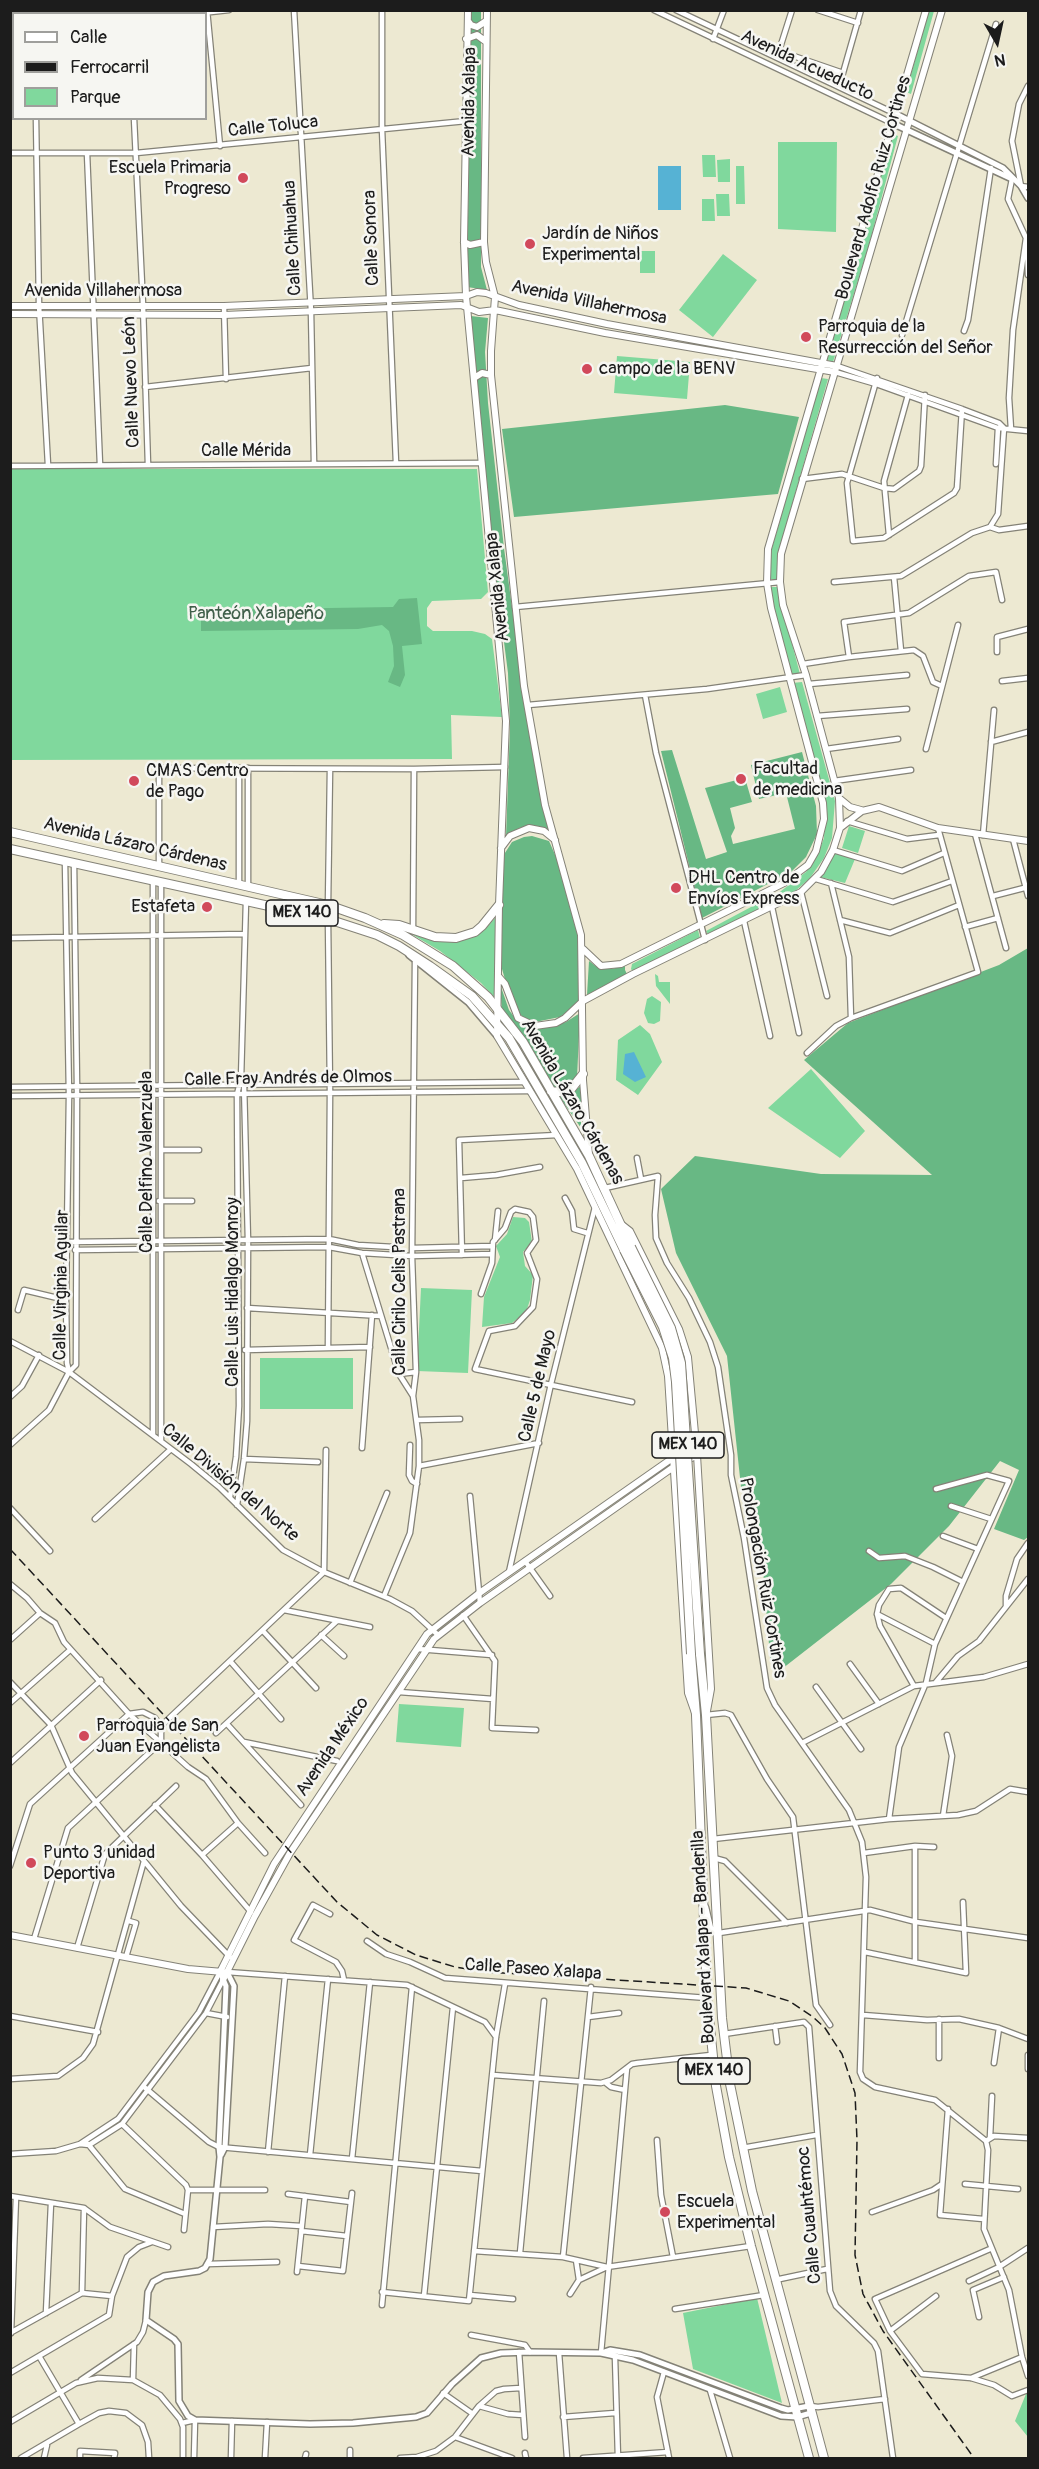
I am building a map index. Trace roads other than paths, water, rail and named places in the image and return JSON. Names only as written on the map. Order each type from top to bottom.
[{"type":"highway","name":"Avenida Lázaro Cárdenas","points":[[10,832],[327,905],[403,935],[453,966],[498,1008],[523,1042],[590,1156],[621,1224],[627,1248],[663,1327],[673,1358],[691,1654]]},
{"type":"highway","name":"Avenida Lázaro Cárdenas","points":[[10,849],[328,919],[377,935],[399,946],[460,987],[498,1024],[514,1047],[529,1082],[582,1163],[671,1328],[681,1363],[700,1654]]},
{"type":"highway","points":[[379,924],[399,925],[446,938],[466,936],[482,926],[499,905]]},
{"type":"highway","points":[[529,1082],[559,1092],[572,1088],[583,1074]]},
{"type":"highway","name":"Boulevard Xalapa - Banderilla","points":[[691,1654],[696,1715],[711,2055],[727,2147],[808,2458]]},
{"type":"highway","name":"Boulevard Xalapa - Banderilla","points":[[700,1654],[706,1715],[724,2034],[730,2084],[741,2148],[813,2409],[824,2458]]},
{"type":"main road","name":"Avenida Xalapa","points":[[468,10],[464,242],[466,296],[506,706],[497,1036]]},
{"type":"main road","name":"Avenida Xalapa","points":[[487,10],[484,242],[486,262],[495,297],[491,351],[492,375],[515,607],[528,705],[545,805],[578,917],[583,950],[583,1074],[590,1156]]},
{"type":"main road","name":"Boulevard Adolfo Ruiz Cortines","points":[[583,950],[601,966],[614,966],[629,961],[796,875],[808,865],[821,837],[824,819],[823,803],[776,632],[767,583],[767,566],[771,535],[926,10]]},
{"type":"main road","name":"Boulevard Adolfo Ruiz Cortines","points":[[499,977],[505,984],[518,1018],[535,1026],[556,1023],[565,1018],[583,1001],[633,974],[801,892],[816,879],[834,850],[840,828],[839,798],[809,684],[789,627],[780,582],[781,554],[942,10]]},
{"type":"main road","points":[[467,20],[471,25],[477,27],[486,21]]},
{"type":"main road","points":[[466,39],[477,35],[485,40]]},
{"type":"main road","points":[[464,242],[477,245],[484,242]]},
{"type":"main road","name":"Avenida Villahermosa","points":[[10,306],[224,306],[466,296],[477,292],[562,315],[823,362],[836,369]]},
{"type":"main road","name":"Avenida Villahermosa","points":[[10,314],[224,315],[461,305],[478,312],[495,310],[708,352],[821,370],[836,369]]},
{"type":"main road","points":[[708,352],[710,343]]},
{"type":"main road","points":[[474,378],[482,373],[492,375]]},
{"type":"main road","points":[[839,798],[850,807],[862,811]]},
{"type":"main road","points":[[840,828],[862,811],[873,807],[885,809],[939,832],[1029,841]]},
{"type":"main road","points":[[501,848],[510,836],[529,828],[544,831],[555,840]]},
{"type":"main road","points":[[629,961],[628,969],[633,974]]},
{"type":"main road","points":[[497,1036],[529,1082],[530,1091],[558,1135],[595,1206],[662,1348],[668,1376],[688,1693],[696,1715]]},
{"type":"main road","points":[[621,1224],[630,1231],[685,1344],[697,1455],[711,1689],[706,1715]]},
{"type":"main road","name":"Avenida México","points":[[223,1980],[224,1972],[274,1864],[432,1629],[508,1572],[672,1457],[696,1445]]},
{"type":"main road","name":"Avenida México","points":[[252,1913],[290,1852],[309,1828],[438,1635],[673,1467],[697,1455]]},
{"type":"main road","points":[[302,1822],[309,1828]]},
{"type":"main road","points":[[10,1935],[194,1970],[224,1972]]},
{"type":"street","points":[[220,146],[207,11],[229,10]]},
{"type":"street","name":"Calle Chihuahua","points":[[294,10],[311,311],[314,464]]},
{"type":"street","name":"Calle Sonora","points":[[382,10],[382,129],[396,464]]},
{"type":"street","name":"Avenida Acueducto","points":[[654,10],[1012,179]]},
{"type":"street","name":"Avenida Acueducto","points":[[676,10],[992,162],[1003,168],[1021,186],[1029,198]]},
{"type":"street","points":[[713,39],[724,10]]},
{"type":"street","points":[[792,10],[779,51],[843,73]]},
{"type":"street","points":[[818,10],[858,23]]},
{"type":"street","points":[[839,87],[861,10]]},
{"type":"street","points":[[902,335],[996,24]]},
{"type":"street","points":[[1029,86],[1019,104],[1012,134],[1021,186],[1029,187]]},
{"type":"street","points":[[36,120],[39,305],[48,465]]},
{"type":"street","name":"Calle Nuevo León","points":[[134,120],[148,465]]},
{"type":"street","name":"Calle Toluca","points":[[10,153],[136,153],[466,121]]},
{"type":"street","points":[[87,153],[99,465]]},
{"type":"street","points":[[964,331],[992,162]]},
{"type":"street","points":[[1012,179],[1008,199],[1026,238],[1029,275]]},
{"type":"street","points":[[1011,429],[1009,398],[1014,318],[1026,238]]},
{"type":"street","points":[[224,306],[226,379]]},
{"type":"street","points":[[145,387],[312,368]]},
{"type":"street","name":"Avenida Villahermosa","points":[[836,369],[962,408],[999,423],[1001,428]]},
{"type":"street","points":[[876,381],[847,483],[853,541],[889,535],[954,493],[957,488],[962,408]]},
{"type":"street","name":"Avenida Villahermosa","points":[[876,381],[908,395],[925,398],[961,415],[1001,428],[1026,433]]},
{"type":"street","points":[[889,535],[884,488],[908,395]]},
{"type":"street","points":[[802,479],[842,474],[884,488],[894,489],[919,471],[921,466],[925,398]]},
{"type":"street","points":[[996,464],[1001,428]]},
{"type":"street","points":[[990,527],[998,514],[1001,428]]},
{"type":"street","name":"Calle Mérida","points":[[10,466],[482,463]]},
{"type":"street","points":[[834,582],[894,577],[908,573],[972,532],[990,527],[999,530],[1029,526]]},
{"type":"street","points":[[849,657],[844,622],[898,615],[916,610],[969,576],[996,572],[1002,600]]},
{"type":"street","points":[[894,577],[901,651]]},
{"type":"street","points":[[515,607],[780,582]]},
{"type":"street","points":[[926,749],[958,626]]},
{"type":"street","points":[[997,652],[997,637],[1029,629]]},
{"type":"street","points":[[803,664],[901,651],[918,652],[927,663],[933,682],[942,686]]},
{"type":"street","points":[[528,705],[645,695],[806,675]]},
{"type":"street","points":[[809,684],[907,675]]},
{"type":"street","points":[[1002,681],[1029,678]]},
{"type":"street","points":[[645,695],[656,753],[705,940]]},
{"type":"street","points":[[817,716],[907,709]]},
{"type":"street","points":[[983,835],[994,710]]},
{"type":"street","points":[[991,742],[1029,732]]},
{"type":"street","points":[[826,749],[898,739]]},
{"type":"street","points":[[159,866],[159,768],[506,767]]},
{"type":"street","points":[[239,768],[239,884]]},
{"type":"street","points":[[248,768],[248,886]]},
{"type":"street","points":[[327,905],[330,769]]},
{"type":"street","points":[[413,929],[414,769]]},
{"type":"street","points":[[834,781],[911,770]]},
{"type":"street","points":[[807,1053],[836,1026],[851,1018],[978,972],[939,832],[907,839],[847,821]]},
{"type":"street","points":[[975,834],[1006,948]]},
{"type":"street","points":[[1013,839],[1029,896]]},
{"type":"street","points":[[834,850],[902,871],[945,853]]},
{"type":"street","name":"Calle Virginia Aguilar","points":[[69,1372],[66,1300],[69,1086],[66,937],[70,862]]},
{"type":"street","name":"Calle Virginia Aguilar","points":[[69,1372],[76,1365],[77,1094],[75,937],[70,862]]},
{"type":"street","points":[[816,879],[893,902],[952,881]]},
{"type":"street","name":"Calle Delfino Valenzuela","points":[[157,881],[161,935],[161,1441]]},
{"type":"street","name":"Calle Delfino Valenzuela","points":[[153,1435],[153,935],[157,881]]},
{"type":"street","points":[[831,884],[849,957],[851,1018]]},
{"type":"street","points":[[993,896],[1028,887]]},
{"type":"street","points":[[801,892],[827,996]]},
{"type":"street","name":"Calle Luis Hidalgo Monroy","points":[[237,1505],[244,1459],[247,1350],[248,1241],[245,1086],[242,1079],[246,901]]},
{"type":"street","points":[[840,920],[891,933],[959,905]]},
{"type":"street","points":[[772,907],[800,1034]]},
{"type":"street","points":[[965,927],[998,918]]},
{"type":"street","points":[[328,919],[330,1084],[328,1348]]},
{"type":"street","points":[[744,921],[770,1036]]},
{"type":"street","points":[[10,938],[244,934]]},
{"type":"street","points":[[399,946],[415,962],[461,996],[497,1036]]},
{"type":"street","name":"Calle Cirilo Celis Pastrana","points":[[384,1596],[410,1533],[418,1466],[417,1420],[412,1396],[416,1372],[412,1256],[415,962]]},
{"type":"street","name":"Calle Luis Hidalgo Monroy","points":[[230,1497],[237,1442],[240,1241],[237,1094],[242,1079]]},
{"type":"street","name":"Calle Fray Andrés de Olmos","points":[[10,1087],[529,1082]]},
{"type":"street","name":"Calle Fray Andrés de Olmos","points":[[10,1096],[530,1091]]},
{"type":"street","points":[[462,1255],[459,1140],[558,1135]]},
{"type":"street","points":[[161,1150],[199,1150]]},
{"type":"street","points":[[605,1188],[640,1179],[637,1158]]},
{"type":"street","points":[[461,1178],[496,1175],[540,1167]]},
{"type":"street","name":"Prolongación Ruiz Cortines","points":[[640,1179],[658,1176],[656,1238],[667,1263],[689,1298],[710,1342],[718,1366],[731,1455],[731,1475],[744,1538],[764,1677],[775,1705],[842,1800],[855,1823],[864,1853],[865,1952],[859,2065],[863,2079],[875,2087],[931,2099],[948,2109]]},
{"type":"street","points":[[565,1198],[572,1211],[574,1229],[587,1233]]},
{"type":"street","points":[[154,1201],[192,1201]]},
{"type":"street","name":"Calle 5 de Mayo","points":[[508,1572],[595,1206]]},
{"type":"street","points":[[412,1248],[494,1243],[506,1228],[513,1210],[531,1214],[536,1240],[527,1253],[537,1278],[533,1307],[515,1326],[489,1331],[475,1369],[632,1402]]},
{"type":"street","points":[[481,1294],[492,1263],[498,1211]]},
{"type":"street","points":[[66,1242],[329,1239],[358,1245],[394,1247]]},
{"type":"street","points":[[358,1245],[399,1374],[412,1396]]},
{"type":"street","points":[[67,1250],[329,1247],[362,1253],[412,1256],[492,1254]]},
{"type":"street","points":[[18,1310],[24,1290],[66,1300]]},
{"type":"street","points":[[247,1308],[381,1316]]},
{"type":"street","points":[[362,1448],[372,1315]]},
{"type":"street","name":"Calle División del Norte","points":[[10,1341],[69,1372],[161,1441],[208,1477],[283,1550],[324,1572],[384,1596],[412,1611],[438,1635]]},
{"type":"street","points":[[239,1350],[370,1347]]},
{"type":"street","points":[[153,1350],[160,1350]]},
{"type":"street","points":[[10,1397],[22,1386],[39,1355]]},
{"type":"street","points":[[10,1445],[49,1410],[69,1372]]},
{"type":"street","points":[[399,1374],[416,1372]]},
{"type":"street","points":[[417,1420],[460,1419]]},
{"type":"street","points":[[418,1466],[539,1443]]},
{"type":"street","points":[[410,1445],[409,1475],[417,1484]]},
{"type":"street","points":[[95,1520],[171,1449]]},
{"type":"street","points":[[161,1726],[324,1572],[326,1450]]},
{"type":"street","points":[[244,1459],[318,1462]]},
{"type":"street","points":[[889,1819],[899,1747],[926,1683],[935,1644],[1009,1481],[987,1475],[936,1489]]},
{"type":"street","points":[[350,1582],[387,1493]]},
{"type":"street","points":[[470,1496],[480,1603]]},
{"type":"street","points":[[951,1506],[991,1519]]},
{"type":"street","points":[[10,1508],[50,1551]]},
{"type":"street","points":[[943,1536],[978,1548]]},
{"type":"street","points":[[1006,1606],[1006,1596],[1017,1559],[1029,1543]]},
{"type":"street","points":[[869,1551],[879,1558],[905,1556],[963,1582]]},
{"type":"street","points":[[525,1561],[550,1596]]},
{"type":"street","points":[[936,1682],[958,1656],[979,1641],[1029,1579]]},
{"type":"street","points":[[10,1584],[40,1613],[55,1623],[70,1650],[129,1714],[188,1767],[206,1779],[238,1823],[264,1853]]},
{"type":"street","points":[[914,1686],[885,1638],[877,1614],[879,1605],[886,1592],[897,1588],[908,1592],[946,1618]]},
{"type":"street","points":[[284,1610],[370,1626]]},
{"type":"street","points":[[10,1640],[40,1613]]},
{"type":"street","points":[[877,1614],[935,1644]]},
{"type":"street","points":[[463,1615],[492,1655],[496,1665],[492,1728],[536,1730]]},
{"type":"street","points":[[216,1733],[337,1621]]},
{"type":"street","points":[[262,1630],[316,1688]]},
{"type":"street","points":[[321,1635],[344,1656]]},
{"type":"street","points":[[418,1649],[492,1655]]},
{"type":"street","points":[[10,1703],[70,1650]]},
{"type":"street","points":[[230,1661],[281,1719]]},
{"type":"street","points":[[850,1664],[879,1704]]},
{"type":"street","points":[[802,1743],[914,1686],[984,1677],[1029,1664]]},
{"type":"street","points":[[10,1763],[100,1680]]},
{"type":"street","points":[[10,1682],[51,1725],[69,1768],[188,1914],[231,1958]]},
{"type":"street","points":[[816,1687],[861,1749]]},
{"type":"street","points":[[399,1692],[493,1699]]},
{"type":"street","points":[[706,1715],[725,1713],[731,1715],[767,1779],[791,1813],[816,2005],[830,2025]]},
{"type":"street","points":[[10,1866],[30,1804],[129,1714],[148,1714],[155,1718],[161,1726],[161,1742],[68,1828],[34,1939]]},
{"type":"street","points":[[227,1724],[301,1805]]},
{"type":"street","points":[[943,1816],[952,1756],[947,1735]]},
{"type":"street","points":[[244,1742],[338,1761]]},
{"type":"street","points":[[77,1948],[105,1854],[176,1786]]},
{"type":"street","points":[[713,1839],[889,1819],[958,1815],[976,1810],[1010,1789],[1029,1792]]},
{"type":"street","points":[[155,1805],[252,1913]]},
{"type":"street","points":[[202,1855],[238,1823]]},
{"type":"street","points":[[864,1853],[915,1846],[934,1847]]},
{"type":"street","points":[[915,1846],[915,1962]]},
{"type":"street","points":[[714,1858],[725,1861],[787,1923]]},
{"type":"street","points":[[10,2079],[51,2077],[63,2073],[89,2051],[98,2032],[135,1923],[129,1920],[144,1861]]},
{"type":"street","points":[[704,1894],[711,1928],[718,1933],[874,1910],[916,1922],[1029,1938]]},
{"type":"street","points":[[865,1952],[966,1973],[963,1902]]},
{"type":"street","points":[[330,1914],[313,1905],[294,1940],[336,1962],[344,1980]]},
{"type":"street","name":"Calle Paseo Xalapa","points":[[367,1941],[386,1954],[410,1962],[440,1977],[505,1984],[591,1987],[707,1998]]},
{"type":"street","points":[[224,1972],[412,1987],[485,2022],[496,2037]]},
{"type":"street","points":[[208,2264],[222,2147],[234,1986],[224,1972]]},
{"type":"street","name":"Avenida México","points":[[87,2142],[122,2124],[224,1972]]},
{"type":"street","points":[[268,2151],[285,1976]]},
{"type":"street","points":[[310,2155],[328,1979]]},
{"type":"street","points":[[222,2147],[225,2017],[223,1980]]},
{"type":"street","name":"Avenida México","points":[[87,2142],[118,2119],[146,2087],[206,2013],[223,1980]]},
{"type":"street","points":[[352,2159],[370,1982]]},
{"type":"street","points":[[469,2298],[496,2037],[505,1984]]},
{"type":"street","points":[[382,2305],[412,1987]]},
{"type":"street","points":[[562,2257],[591,1987]]},
{"type":"street","points":[[520,2253],[544,2001]]},
{"type":"street","points":[[424,2296],[453,2007]]},
{"type":"street","points":[[206,2013],[232,2018]]},
{"type":"street","points":[[588,2017],[619,2013]]},
{"type":"street","points":[[863,2015],[958,2019],[999,2028],[1029,2039]]},
{"type":"street","points":[[10,2016],[98,2032]]},
{"type":"street","points":[[939,2019],[939,2058]]},
{"type":"street","name":"Calle Cuauhtémoc","points":[[775,2026],[807,2023],[809,2027],[830,2290],[836,2306],[876,2347],[893,2458]]},
{"type":"street","points":[[724,2034],[775,2026],[777,2042]]},
{"type":"street","points":[[994,2062],[999,2028]]},
{"type":"street","points":[[606,2083],[638,2063],[711,2055]]},
{"type":"street","points":[[1028,2069],[1029,2055]]},
{"type":"street","points":[[601,2354],[607,2267],[627,2068]]},
{"type":"street","points":[[493,2075],[606,2083],[611,2087],[625,2090]]},
{"type":"street","points":[[146,2087],[209,2142],[222,2147],[482,2171]]},
{"type":"street","points":[[992,2096],[984,2229],[1013,2304],[1022,2357],[1029,2376]]},
{"type":"street","points":[[948,2109],[988,2139],[1029,2138]]},
{"type":"street","points":[[948,2109],[940,2215],[984,2218]]},
{"type":"street","points":[[122,2124],[186,2185],[188,2190],[184,2230]]},
{"type":"street","points":[[741,2148],[816,2135]]},
{"type":"street","points":[[657,2140],[661,2195],[673,2257]]},
{"type":"street","points":[[10,2154],[56,2151],[87,2142],[125,2189],[185,2214]]},
{"type":"street","points":[[872,2212],[933,2190],[942,2184]]},
{"type":"street","points":[[965,2184],[1018,2189]]},
{"type":"street","points":[[188,2190],[216,2192],[265,2190]]},
{"type":"street","points":[[298,2266],[343,2271],[352,2193]]},
{"type":"street","points":[[288,2194],[351,2202]]},
{"type":"street","points":[[11,2333],[13,2196],[84,2208],[110,2227],[168,2247]]},
{"type":"street","points":[[297,2272],[305,2196]]},
{"type":"street","points":[[46,2313],[51,2204]]},
{"type":"street","points":[[82,2293],[84,2208]]},
{"type":"street","points":[[213,2227],[268,2224],[347,2236]]},
{"type":"street","points":[[10,2373],[107,2317],[112,2296],[127,2258],[139,2247],[152,2242]]},
{"type":"street","points":[[570,2294],[579,2280],[607,2267],[751,2246]]},
{"type":"street","points":[[969,2281],[999,2267],[1029,2248]]},
{"type":"street","points":[[990,2249],[875,2299],[890,2331],[922,2374],[971,2378],[994,2385],[1012,2396],[1029,2390]]},
{"type":"street","points":[[474,2251],[562,2257],[607,2267]]},
{"type":"street","points":[[576,2260],[579,2280]]},
{"type":"street","points":[[10,2422],[76,2383],[134,2344],[141,2336],[146,2320],[148,2292],[153,2282],[164,2276],[199,2271],[208,2264],[277,2262]]},
{"type":"street","points":[[776,2280],[827,2269]]},
{"type":"street","points":[[979,2317],[972,2290],[1004,2277]]},
{"type":"street","points":[[382,2292],[513,2299]]},
{"type":"street","points":[[11,2333],[82,2293],[112,2296]]},
{"type":"street","points":[[675,2309],[764,2295]]},
{"type":"street","points":[[890,2331],[936,2296]]},
{"type":"street","points":[[146,2320],[174,2338],[178,2344],[179,2397],[184,2412],[195,2420]]},
{"type":"street","points":[[471,2335],[525,2345],[530,2352]]},
{"type":"street","points":[[133,2380],[134,2344]]},
{"type":"street","points":[[601,2354],[610,2350],[640,2355],[796,2413]]},
{"type":"street","points":[[182,2423],[195,2420],[332,2424],[416,2418],[427,2413],[443,2393],[481,2358],[519,2352],[601,2354],[638,2362],[781,2416],[885,2399]]},
{"type":"street","points":[[519,2352],[525,2437]]},
{"type":"street","points":[[559,2353],[567,2458]]},
{"type":"street","points":[[638,2362],[640,2355]]},
{"type":"street","points":[[39,2356],[79,2424]]},
{"type":"street","points":[[615,2357],[618,2458]]},
{"type":"street","points":[[971,2378],[1022,2357]]},
{"type":"street","points":[[664,2372],[657,2397],[669,2458]]},
{"type":"street","points":[[76,2383],[98,2378],[133,2380],[151,2388],[169,2404],[182,2423],[183,2458]]},
{"type":"street","points":[[400,2458],[427,2455],[436,2451],[454,2438],[479,2406],[500,2389],[521,2388]]},
{"type":"street","points":[[710,2390],[730,2458]]},
{"type":"street","points":[[443,2393],[473,2414]]},
{"type":"street","points":[[169,2404],[179,2397]]},
{"type":"street","points":[[479,2406],[508,2414],[523,2415]]},
{"type":"street","points":[[21,2458],[99,2413],[109,2411],[126,2413],[135,2418],[146,2433],[149,2458]]},
{"type":"street","points":[[563,2417],[615,2413]]},
{"type":"street","points":[[194,2458],[195,2420]]},
{"type":"street","points":[[231,2458],[232,2421]]},
{"type":"street","points":[[265,2458],[267,2422]]},
{"type":"street","points":[[454,2438],[512,2458]]},
{"type":"street","points":[[44,2458],[47,2445]]},
{"type":"street","points":[[350,2450],[350,2458]]},
{"type":"street","points":[[80,2458],[80,2451],[115,2456]]},
{"type":"street","points":[[583,2458],[618,2458],[668,2452]]},
{"type":"water","points":[[658,166],[681,166],[681,210],[658,210]]},
{"type":"water","points":[[634,1052],[646,1077],[635,1082],[623,1074],[625,1054]]},
{"type":"railway","points":[[10,1549],[337,1902],[377,1935],[416,1955],[455,1967],[487,1972],[746,1988],[789,2001],[825,2028],[842,2054],[855,2093],[857,2140],[855,2255],[863,2294],[883,2331],[974,2458]]},
{"type":"place","name":"Escuela Primaria Progreso","points":[[243,178]]},
{"type":"place","name":"Jardín de Niños Experimental","points":[[530,244]]},
{"type":"place","name":"Parroquia de la Resurrección del Señor","points":[[806,337]]},
{"type":"place","name":"campo de la BENV","points":[[587,369]]},
{"type":"place","name":"Facultad de medicina","points":[[741,779]]},
{"type":"place","name":"CMAS Centro de Pago","points":[[134,781]]},
{"type":"place","name":"DHL Centro de Envíos Express","points":[[676,888]]},
{"type":"place","name":"Estafeta","points":[[207,907]]},
{"type":"place","name":"Parroquia de San Juan Evangelista","points":[[84,1736]]},
{"type":"place","name":"Punto 3 unidad Deportiva","points":[[31,1863]]},
{"type":"place","name":"Escuela Experimental","points":[[665,2212]]},
{"type":"park label","name":"Panteón Xalapeño","points":[[256,614]]}]
